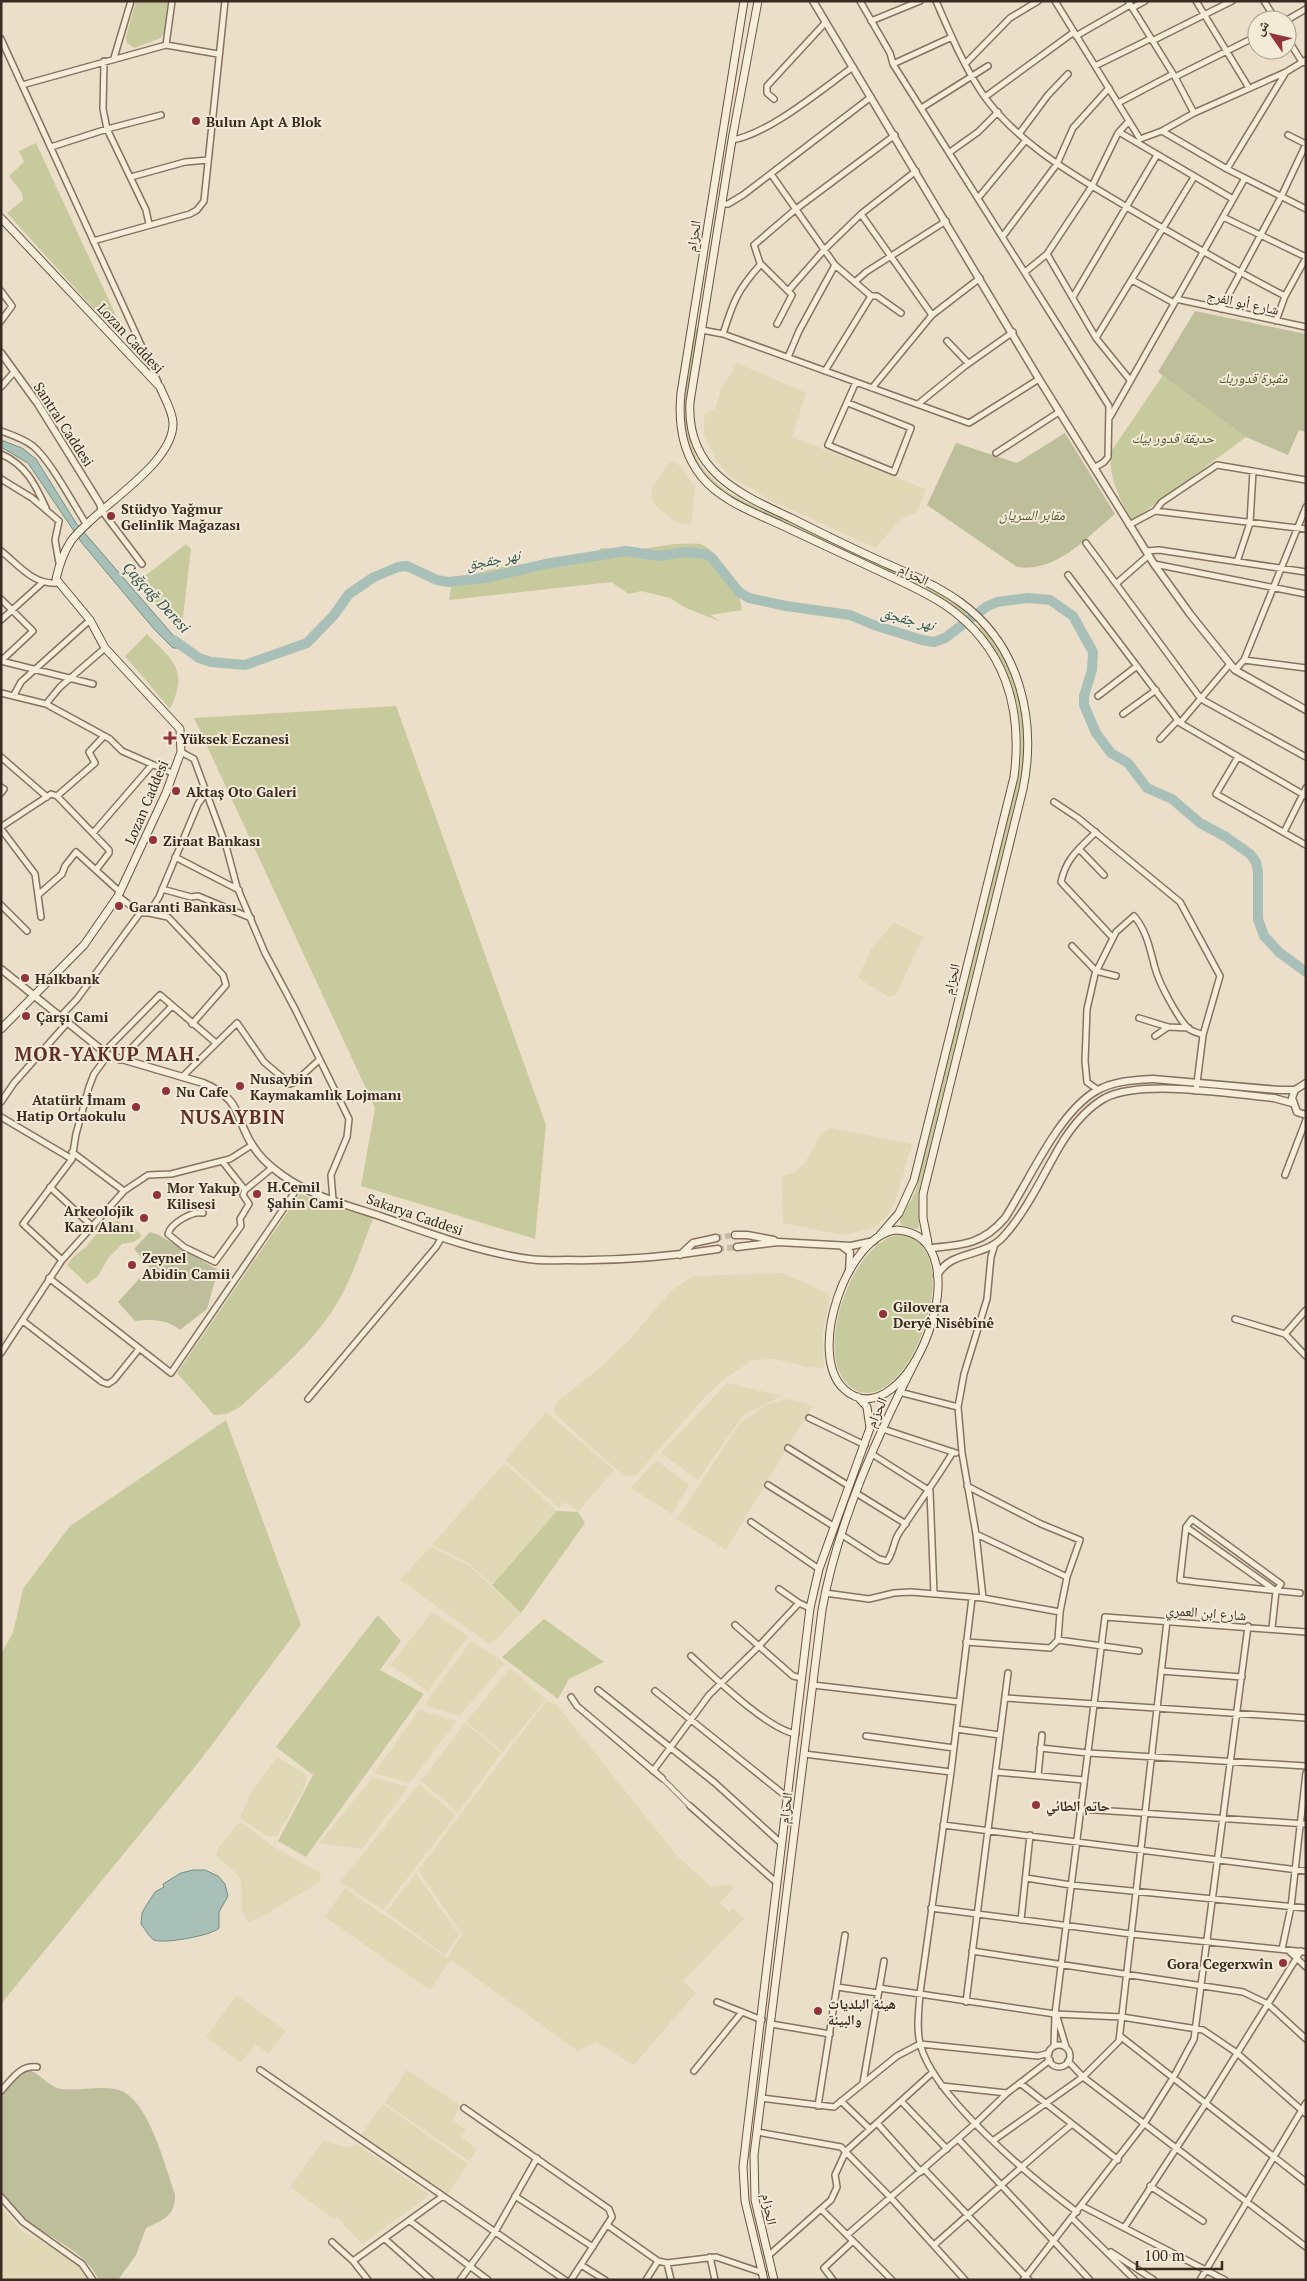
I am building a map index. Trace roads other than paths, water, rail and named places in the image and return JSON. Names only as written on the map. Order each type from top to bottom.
[{"type":"main road","name":"الحزام","points":[[744,1],[681,393],[680,420],[690,459],[707,482],[737,504],[922,592],[953,611],[988,646],[999,665],[1013,701],[1018,734],[1014,778],[911,1190],[895,1219],[880,1235]]},
{"type":"main road","name":"الحزام","points":[[758,1],[732,140],[690,402],[691,430],[701,454],[719,478],[747,498],[920,579],[961,603],[979,619],[1004,651],[1018,679],[1026,710],[1028,754],[1018,807],[923,1194],[923,1218],[929,1246]]},
{"type":"main road","name":"Lozan Caddesi","points":[[1,218],[160,387],[174,421],[172,438],[161,456],[85,526],[71,541],[59,563]]},
{"type":"main road","points":[[691,324],[702,328]]},
{"type":"main road","points":[[58,583],[56,580],[59,563]]},
{"type":"main road","name":"Lozan Caddesi","points":[[1,1029],[84,945],[119,894],[166,793],[181,752],[180,729],[105,648],[90,620],[58,583]]},
{"type":"main road","points":[[971,627],[979,619]]},
{"type":"main road","points":[[893,1230],[906,1230],[914,1233],[929,1246],[936,1277],[935,1309],[928,1334],[919,1354],[899,1382],[887,1392],[872,1398],[858,1397],[844,1390],[836,1379],[832,1367],[830,1346],[835,1304],[849,1273],[880,1235],[893,1230]]},
{"type":"main road","name":"الحزام","points":[[774,2280],[754,2192],[757,2132],[825,1593],[856,1493],[899,1392],[919,1354]]},
{"type":"main road","name":"الحزام","points":[[764,2277],[747,2213],[743,2179],[810,1608],[819,1569],[870,1428],[868,1407],[858,1397]]},
{"type":"street","points":[[114,58],[132,1]]},
{"type":"street","points":[[166,45],[172,1]]},
{"type":"street","points":[[93,241],[190,214],[201,206],[204,201],[224,1]]},
{"type":"street","points":[[813,1],[1013,332],[1059,412],[1154,564],[1235,670],[1306,710]]},
{"type":"street","points":[[860,1],[890,53],[894,64],[923,107],[1109,406],[1108,457],[1094,468]]},
{"type":"street","points":[[871,20],[920,1]]},
{"type":"street","points":[[936,1],[965,64],[985,97],[1026,140],[1057,164],[1092,186],[1202,252],[1285,296]]},
{"type":"street","points":[[965,64],[1010,18],[1038,1]]},
{"type":"street","points":[[1055,1],[1140,139],[1162,131],[1194,113],[1286,72],[1304,62]]},
{"type":"street","points":[[985,97],[1075,34],[1130,5],[1145,1]]},
{"type":"street","points":[[1196,1],[1248,88]]},
{"type":"street","points":[[1095,66],[1232,1]]},
{"type":"street","points":[[1130,5],[1174,76],[1194,113]]},
{"type":"street","points":[[774,99],[767,92],[767,86],[825,23]]},
{"type":"street","points":[[894,64],[952,37]]},
{"type":"street","points":[[1,39],[160,387]]},
{"type":"street","points":[[1118,103],[1247,41]]},
{"type":"street","points":[[22,85],[166,45],[218,54]]},
{"type":"street","points":[[104,61],[103,109],[107,128],[146,210],[150,224]]},
{"type":"street","points":[[923,107],[988,66]]},
{"type":"street","points":[[732,140],[742,138],[789,112],[853,67]]},
{"type":"street","points":[[1228,169],[1286,72]]},
{"type":"street","points":[[1019,134],[1048,96],[1068,74]]},
{"type":"street","points":[[1003,236],[1057,164],[1073,128],[1109,88]]},
{"type":"street","points":[[722,204],[728,204],[770,174],[871,97]]},
{"type":"street","points":[[950,152],[978,132],[998,112]]},
{"type":"street","points":[[51,147],[107,128],[161,115]]},
{"type":"street","points":[[1025,272],[1047,254],[1092,186],[1119,132],[1129,121]]},
{"type":"street","points":[[1162,131],[1244,178],[1306,209]]},
{"type":"street","points":[[1119,132],[1194,178],[1233,199]]},
{"type":"street","points":[[778,324],[792,295],[762,264],[754,245],[796,209],[895,135]]},
{"type":"street","points":[[1221,309],[1241,274],[1306,144],[1288,135]]},
{"type":"street","points":[[978,197],[1026,140]]},
{"type":"street","points":[[1073,297],[1157,155]]},
{"type":"street","points":[[131,178],[185,162],[208,160]]},
{"type":"street","points":[[788,291],[824,250],[862,214],[916,171]]},
{"type":"street","points":[[770,174],[835,265],[856,281],[871,296],[876,296],[901,313]]},
{"type":"street","points":[[1096,338],[1194,178]]},
{"type":"street","points":[[1109,420],[1244,178]]},
{"type":"street","points":[[862,214],[932,315]]},
{"type":"street","points":[[1222,217],[1261,234],[1306,258],[1285,296],[1276,321]]},
{"type":"street","points":[[856,281],[946,221]]},
{"type":"street","points":[[1047,254],[1096,338],[1130,380]]},
{"type":"street","points":[[723,334],[734,298],[745,282],[762,264]]},
{"type":"street","points":[[788,357],[799,331],[835,265]]},
{"type":"street","points":[[872,388],[932,315],[980,278]]},
{"type":"street","name":"شارع أبو الفرج","points":[[1132,280],[1175,301],[1306,327]]},
{"type":"street","points":[[1,291],[12,306],[1,321]]},
{"type":"street","points":[[825,371],[871,296]]},
{"type":"street","points":[[702,328],[788,357],[969,423],[1040,379]]},
{"type":"street","points":[[918,404],[968,363],[1013,332]]},
{"type":"street","points":[[947,341],[968,363]]},
{"type":"street","name":"Santral Caddesi","points":[[1,353],[60,439],[100,504],[102,511]]},
{"type":"street","points":[[1,387],[14,372]]},
{"type":"street","points":[[848,403],[910,428],[894,472],[828,445],[856,382]]},
{"type":"street","points":[[996,453],[1059,412]]},
{"type":"street","points":[[1,431],[34,447],[45,460],[85,526]]},
{"type":"street","points":[[1,454],[23,467],[47,510]]},
{"type":"street","points":[[1129,525],[1155,511],[1162,502],[1217,465],[1306,480]]},
{"type":"street","points":[[1237,562],[1248,536],[1253,471]]},
{"type":"street","points":[[1,479],[32,498],[60,521],[55,540],[59,563]]},
{"type":"street","points":[[1235,670],[1244,660],[1306,507]]},
{"type":"street","points":[[102,511],[142,564]]},
{"type":"street","points":[[1155,511],[1306,530]]},
{"type":"street","points":[[1086,543],[1202,699],[1306,757]]},
{"type":"street","points":[[1117,583],[1147,553],[1159,550],[1306,572]]},
{"type":"street","points":[[1,551],[42,583],[58,583]]},
{"type":"street","points":[[1154,564],[1274,586],[1306,594]]},
{"type":"street","points":[[1068,575],[1179,721],[1304,795]]},
{"type":"street","points":[[1,620],[42,583]]},
{"type":"street","points":[[1,598],[33,631],[1,661],[33,671],[93,684]]},
{"type":"street","points":[[14,695],[21,682],[90,620]]},
{"type":"street","points":[[46,704],[70,678],[105,648]]},
{"type":"street","points":[[1244,660],[1306,668]]},
{"type":"street","points":[[1160,739],[1202,699],[1230,664]]},
{"type":"street","points":[[1098,696],[1137,666]]},
{"type":"street","points":[[1124,714],[1156,690]]},
{"type":"street","points":[[1,693],[46,704],[104,736],[122,751],[151,766],[172,774]]},
{"type":"street","points":[[57,796],[95,763],[90,752],[104,736]]},
{"type":"street","points":[[181,752],[194,759],[238,890],[265,953],[340,1098],[350,1125],[331,1175],[333,1200]]},
{"type":"street","points":[[1,757],[47,797]]},
{"type":"street","points":[[1238,757],[1216,794],[1306,845]]},
{"type":"street","points":[[94,834],[151,766]]},
{"type":"street","points":[[1,788],[4,789],[1,793]]},
{"type":"street","points":[[1284,832],[1306,788]]},
{"type":"street","points":[[149,913],[162,889],[198,804],[206,793]]},
{"type":"street","points":[[41,917],[35,874],[1,828],[52,794],[57,796],[108,850],[108,853],[96,870]]},
{"type":"street","points":[[1054,802],[1096,832],[1180,902],[1220,976],[1203,1035],[1196,1091]]},
{"type":"street","points":[[1096,832],[1064,867],[1062,885],[1114,938]]},
{"type":"street","points":[[1079,849],[1104,875]]},
{"type":"street","points":[[38,895],[62,874],[65,866],[76,852],[140,913],[168,917],[223,975],[226,985],[222,992],[192,1024]]},
{"type":"street","points":[[175,857],[238,890]]},
{"type":"street","points":[[162,889],[191,897],[198,896],[251,918]]},
{"type":"street","points":[[1,905],[26,931]]},
{"type":"street","points":[[60,1018],[77,999],[140,913]]},
{"type":"street","points":[[1098,1090],[1087,1082],[1085,1062],[1087,1009],[1096,971],[1116,932],[1134,916],[1140,923],[1151,948],[1155,970],[1189,1028]]},
{"type":"street","points":[[1072,946],[1096,971],[1116,976]]},
{"type":"street","name":"Sakarya Caddesi","points":[[1,969],[106,1054],[120,1060],[208,1085],[230,1101],[237,1110],[252,1145],[272,1168],[299,1186],[333,1200],[442,1237],[516,1257],[544,1261],[680,1255],[718,1249]]},
{"type":"street","points":[[62,1260],[23,1224],[72,1159],[72,1152],[89,1086],[106,1054],[160,995],[216,1043]]},
{"type":"street","points":[[120,1060],[172,1006]]},
{"type":"street","points":[[1139,1018],[1161,1023],[1168,1027],[1189,1028],[1203,1035]]},
{"type":"street","points":[[1,1102],[14,1083],[67,1023]]},
{"type":"street","points":[[182,1077],[237,1023],[264,1062],[275,1073],[292,1084],[319,1060]]},
{"type":"street","points":[[1155,1036],[1168,1027]]},
{"type":"street","points":[[929,1246],[978,1241],[992,1232],[1005,1218],[1072,1112],[1098,1090],[1134,1080],[1197,1082],[1279,1090],[1295,1090],[1306,1083]]},
{"type":"street","points":[[936,1277],[948,1261],[985,1250],[995,1244],[1015,1221],[1068,1133],[1091,1107],[1112,1095],[1151,1089],[1283,1099],[1292,1103],[1297,1112],[1306,1115]]},
{"type":"street","points":[[1292,1103],[1295,1090]]},
{"type":"street","points":[[1,1117],[72,1159]]},
{"type":"street","points":[[1285,1175],[1306,1120]]},
{"type":"street","points":[[1,1353],[62,1260],[124,1192],[148,1175],[170,1174],[222,1161],[237,1156],[252,1145]]},
{"type":"street","points":[[72,1152],[124,1192]]},
{"type":"street","points":[[222,1161],[245,1190]]},
{"type":"street","points":[[203,1213],[197,1212],[176,1223],[170,1227],[168,1234],[184,1247],[215,1262],[241,1226],[240,1220],[249,1204],[243,1195],[245,1190],[272,1168]]},
{"type":"street","points":[[49,1278],[171,1373],[299,1186]]},
{"type":"street","points":[[50,1187],[93,1226]]},
{"type":"street","points":[[735,1235],[843,1247],[874,1241]]},
{"type":"street","points":[[308,1399],[436,1247],[442,1237]]},
{"type":"street","points":[[680,1255],[693,1243],[716,1238]]},
{"type":"street","points":[[737,1247],[786,1242]]},
{"type":"street","points":[[983,1598],[976,1534],[966,1486],[958,1407],[964,1374],[987,1299],[991,1256],[995,1244]]},
{"type":"street","points":[[843,1247],[850,1252],[849,1273]]},
{"type":"street","points":[[1285,1334],[1306,1310]]},
{"type":"street","points":[[1235,1319],[1285,1334],[1306,1356]]},
{"type":"street","points":[[23,1321],[102,1382],[108,1384],[114,1380],[139,1349]]},
{"type":"street","points":[[899,1392],[958,1407]]},
{"type":"street","points":[[809,1418],[865,1444]]},
{"type":"street","points":[[883,1429],[962,1455]]},
{"type":"street","points":[[788,1448],[849,1486]]},
{"type":"street","points":[[842,1535],[879,1559],[887,1561],[893,1553],[898,1535],[930,1491],[953,1452]]},
{"type":"street","points":[[872,1454],[930,1491]]},
{"type":"street","points":[[768,1485],[836,1526]]},
{"type":"street","points":[[966,1486],[1041,1524],[1080,1540],[1067,1576],[1060,1612],[1058,1640],[1050,1648],[966,1642]]},
{"type":"street","points":[[930,1491],[934,1594]]},
{"type":"street","points":[[856,1493],[906,1524]]},
{"type":"street","points":[[1272,1628],[1276,1591],[1281,1584],[1192,1519],[1186,1527],[1180,1580],[1276,1591],[1300,1593]]},
{"type":"street","points":[[751,1522],[819,1569]]},
{"type":"street","points":[[1186,1527],[1276,1591]]},
{"type":"street","points":[[976,1534],[1067,1576]]},
{"type":"street","points":[[1254,1575],[1259,1568]]},
{"type":"street","points":[[779,1589],[798,1603],[810,1608]]},
{"type":"street","points":[[825,1593],[869,1599],[894,1593],[934,1594],[983,1598],[1060,1612]]},
{"type":"street","points":[[972,1598],[951,1772],[920,1993],[918,2021],[920,2044],[941,2086],[1019,2166],[1077,2212]]},
{"type":"street","points":[[653,1770],[709,1695],[758,1648],[798,1603]]},
{"type":"street","name":"شارع ابن العمري","points":[[1101,1645],[1104,1617],[1248,1626],[1306,1632]]},
{"type":"street","points":[[994,2140],[1083,2077],[1118,2041],[1120,2036],[1167,1621]]},
{"type":"street","points":[[735,1625],[758,1648],[792,1676],[802,1678]]},
{"type":"street","points":[[877,2123],[1026,2278],[1118,2160],[1144,2124],[1173,2078],[1191,2046],[1197,2029],[1248,1626]]},
{"type":"street","points":[[1058,1640],[1139,1651]]},
{"type":"street","points":[[761,2098],[818,2106],[834,2106],[897,2056],[920,2044],[1038,2056],[1049,2053],[1054,2046],[1056,2014],[1101,1645]]},
{"type":"street","points":[[690,1656],[778,1728],[796,1734]]},
{"type":"street","points":[[1162,1671],[1242,1677]]},
{"type":"street","points":[[966,2002],[1008,1673]]},
{"type":"street","points":[[813,1685],[959,1702]]},
{"type":"street","points":[[598,1690],[715,1783],[782,1844]]},
{"type":"street","points":[[655,1691],[787,1797]]},
{"type":"street","points":[[571,1697],[577,1706],[653,1770],[690,1806],[777,1883]]},
{"type":"street","points":[[1005,1698],[1306,1718]]},
{"type":"street","points":[[956,1729],[1000,1735]]},
{"type":"street","points":[[1038,1775],[1042,1735]]},
{"type":"street","points":[[866,1736],[954,1748]]},
{"type":"street","points":[[1040,1748],[1088,1753],[1306,1766]]},
{"type":"street","points":[[804,1754],[951,1772]]},
{"type":"street","points":[[996,1772],[1084,1780]]},
{"type":"street","points":[[1282,1949],[1303,1824],[1306,1773]]},
{"type":"street","points":[[1081,1810],[1303,1824]]},
{"type":"street","points":[[943,1825],[1077,1840],[1218,1861],[1306,1871]]},
{"type":"street","points":[[1021,1920],[1030,1835]]},
{"type":"street","points":[[1026,1878],[1136,1892],[1306,1908]]},
{"type":"street","points":[[931,1908],[977,1916],[1067,1924],[1131,1934],[1208,1940],[1303,1952]]},
{"type":"street","points":[[818,2106],[845,1935]]},
{"type":"street","points":[[1289,1950],[1306,1967]]},
{"type":"street","points":[[972,1951],[1249,1994],[1268,2004],[1306,2039]]},
{"type":"street","points":[[1124,2228],[1303,1952]]},
{"type":"street","points":[[862,2083],[884,1961]]},
{"type":"street","points":[[837,1987],[920,1993],[966,2002],[1056,2014],[1122,2017],[1197,2029],[1210,2033],[1237,2053],[1304,2112]]},
{"type":"street","points":[[717,2002],[762,2020]]},
{"type":"street","points":[[694,2071],[742,2012]]},
{"type":"street","points":[[1056,2014],[1066,2047],[1070,2052],[1068,2062]]},
{"type":"street","points":[[771,2024],[830,2034]]},
{"type":"street","points":[[1120,2036],[1306,2182]]},
{"type":"street","points":[[1054,2046],[1066,2047]]},
{"type":"street","points":[[1049,2053],[1050,2060],[1054,2065],[1060,2066],[1068,2062]]},
{"type":"street","points":[[847,2235],[947,2149],[1007,2093],[1050,2060]]},
{"type":"street","points":[[1068,2062],[1083,2077],[1306,2247]]},
{"type":"street","points":[[1,2091],[21,2069],[27,2066],[37,2067]]},
{"type":"street","points":[[260,2070],[565,2280]]},
{"type":"street","points":[[768,2256],[822,2210],[834,2193],[837,2184],[835,2175],[846,2151],[933,2072]]},
{"type":"street","points":[[1020,2083],[1071,2125],[1118,2160]]},
{"type":"street","points":[[941,2086],[1007,2093]]},
{"type":"street","points":[[841,2101],[870,2129]]},
{"type":"street","points":[[901,2101],[947,2149]]},
{"type":"street","points":[[1200,2280],[1274,2155],[1304,2112],[1306,2103]]},
{"type":"street","points":[[464,2108],[609,2209],[612,2217],[572,2280]]},
{"type":"street","points":[[934,2245],[1003,2185],[1019,2166],[1071,2125]]},
{"type":"street","points":[[757,2132],[832,2144],[846,2151],[965,2280]]},
{"type":"street","points":[[958,2139],[1090,2280]]},
{"type":"street","points":[[460,2280],[495,2232],[537,2158]]},
{"type":"street","points":[[1150,2186],[1202,2221]]},
{"type":"street","points":[[353,2261],[443,2196]]},
{"type":"street","points":[[515,2196],[593,2247]]},
{"type":"street","points":[[1,2197],[23,2222],[82,2264],[94,2280]]},
{"type":"street","points":[[1082,2206],[1225,2280]]},
{"type":"street","points":[[822,2210],[892,2280]]},
{"type":"street","points":[[1072,2218],[1135,2280]]},
{"type":"street","points":[[410,2221],[468,2267],[488,2280]]},
{"type":"street","points":[[607,2225],[658,2260],[667,2263],[710,2258],[722,2259],[764,2277]]},
{"type":"street","points":[[384,2239],[431,2280]]},
{"type":"street","points":[[833,2280],[824,2268],[853,2241]]},
{"type":"street","points":[[332,2242],[353,2261],[368,2280]]},
{"type":"street","points":[[1102,2246],[1154,2280]]},
{"type":"street","points":[[710,2258],[715,2280]]},
{"type":"street","points":[[646,2280],[658,2260]]},
{"type":"street","points":[[667,2263],[671,2280]]},
{"type":"street","points":[[581,2265],[605,2280]]},
{"type":"water","points":[[1,440],[22,448],[36,459],[76,523],[184,648],[173,648],[154,629],[82,543],[28,463],[1,447]]},
{"type":"water","points":[[205,1870],[218,1876],[225,1884],[228,1896],[219,1912],[219,1928],[207,1934],[187,1938],[167,1941],[154,1940],[141,1924],[142,1913],[155,1892],[164,1887],[163,1884],[181,1873]]},
{"type":"waterway","name":"نهر جقجق","points":[[174,640],[199,658],[211,662],[245,665],[307,643],[334,615],[349,594],[374,577],[398,567],[407,566],[437,580],[448,582],[486,578],[545,564],[626,551],[659,556],[686,552],[705,554],[712,558],[739,592],[749,598],[786,606],[850,615],[874,625],[934,642],[945,638],[986,607],[997,602],[1028,598],[1050,600],[1073,616],[1093,652],[1092,670],[1084,696],[1084,705],[1096,733],[1111,753],[1128,763],[1147,788],[1172,799],[1200,823],[1226,837],[1250,854],[1256,862],[1258,872],[1258,919],[1264,936],[1280,953],[1306,972]]},
{"type":"tunnel","points":[[716,1238],[735,1235]]},
{"type":"tunnel","points":[[718,1249],[737,1247]]},
{"type":"place","name":"Bulun Apt A Blok","points":[[196,121]]},
{"type":"place","name":"Stüdyo Yağmur Gelinlik Mağazası","points":[[111,516]]},
{"type":"place","name":"Yüksek Eczanesi","points":[[170,738]]},
{"type":"place","name":"Aktaş Oto Galeri","points":[[176,791]]},
{"type":"place","name":"Ziraat Bankası","points":[[153,840]]},
{"type":"place","name":"Garanti Bankası","points":[[119,906]]},
{"type":"place","name":"Halkbank","points":[[25,978]]},
{"type":"place","name":"Çarşı Cami","points":[[26,1016]]},
{"type":"place","name":"Nusaybin Kaymakamlık Lojmanı","points":[[240,1086]]},
{"type":"place","name":"Nu Cafe","points":[[166,1091]]},
{"type":"place","name":"Atatürk İmam Hatip Ortaokulu","points":[[136,1107]]},
{"type":"place","name":"H.Cemil Şahin Cami","points":[[257,1194]]},
{"type":"place","name":"Mor Yakup Kilisesi","points":[[157,1195]]},
{"type":"place","name":"Arkeolojik Kazı Alanı","points":[[144,1218]]},
{"type":"place","name":"Zeynel Abidin Camii","points":[[132,1265]]},
{"type":"place","name":"Gilovera Deryê Nisêbînê","points":[[883,1314]]},
{"type":"place","name":"حاتم الطائي","points":[[1036,1805]]},
{"type":"place","name":"Gora Cegerxwîn","points":[[1283,1963]]},
{"type":"place","name":"هيئة البلديات والبيئة","points":[[818,2011]]},
{"type":"district","name":"MOR-YAKUP MAH.","points":[[108,1053]]},
{"type":"district","name":"NUSAYBIN","points":[[233,1116]]},
{"type":"park label","name":"مقبرة قدوربك","points":[[1253,377]]},
{"type":"park label","name":"حديقة قدور بيك","points":[[1173,437]]},
{"type":"park label","name":"مقابر السريان","points":[[1032,514]]},
{"type":"water label","name":"Çağçağ Deresi","points":[[157,597]]}]
